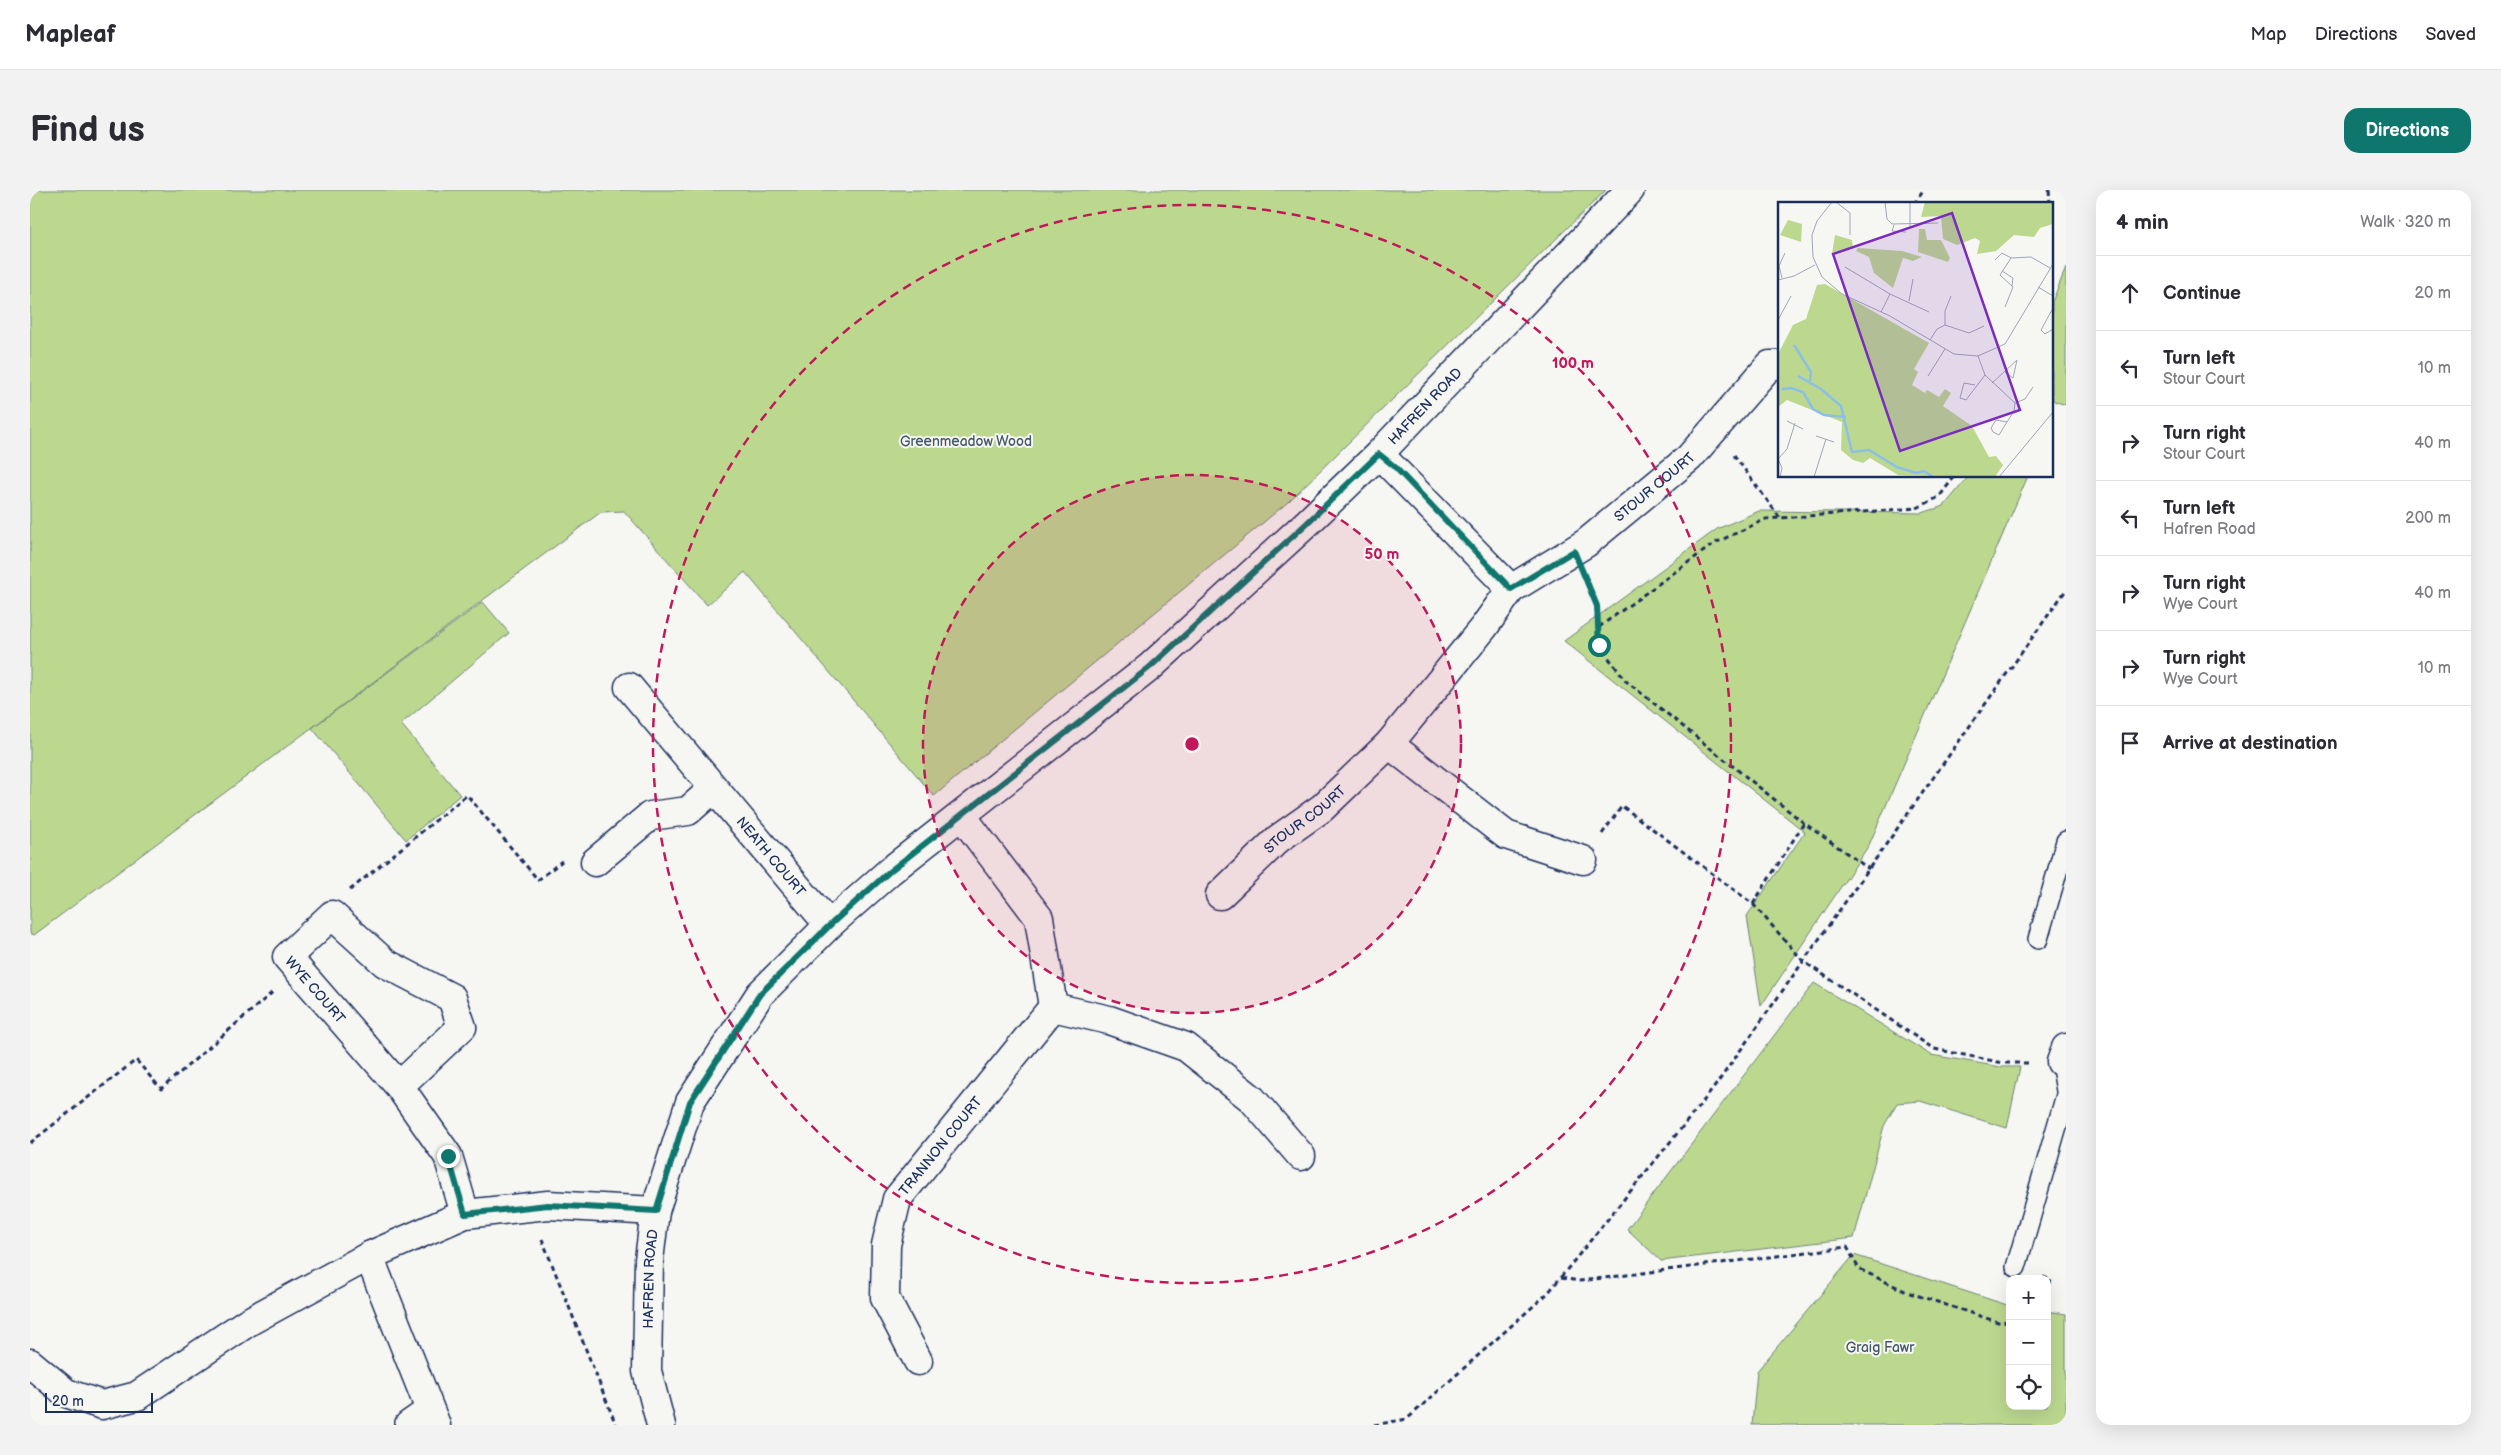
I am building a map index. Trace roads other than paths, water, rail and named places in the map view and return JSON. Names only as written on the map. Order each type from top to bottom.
[{"type":"street","name":"HAFREN ROAD","points":[[661,1425],[647,1372],[648,1269],[656,1211],[690,1102],[760,994],[830,925],[890,871],[1150,667],[1306,524],[1379,454],[1630,190]]},
{"type":"street","name":"STOUR COURT","points":[[1220,895],[1278,839],[1322,808],[1389,744],[1511,589],[1574,551],[1689,458],[1770,365],[1778,365]]},
{"type":"street","points":[[1379,454],[1394,466],[1511,589]]},
{"type":"street","name":"NEATH COURT","points":[[629,688],[830,925]]},
{"type":"street","points":[[1389,744],[1506,836],[1583,860]]},
{"type":"street","points":[[595,862],[650,816],[688,811],[713,789]]},
{"type":"street","points":[[962,816],[1039,918],[1053,1007],[1109,1020],[1186,1047],[1252,1099],[1301,1156]]},
{"type":"street","name":"WYE COURT","points":[[400,1086],[462,1027],[452,998],[385,962],[332,915],[287,957],[400,1086],[448,1156],[465,1214]]},
{"type":"street","name":"TRANNON COURT","points":[[918,1360],[886,1298],[886,1244],[898,1199],[1053,1007]]},
{"type":"street","points":[[30,1363],[66,1393],[101,1415],[138,1396],[248,1322],[369,1256],[465,1214],[541,1206],[656,1211]]},
{"type":"street","points":[[369,1256],[425,1420]]},
{"type":"lane","points":[[2038,939],[2066,841]]},
{"type":"lane","points":[[2064,1055],[2066,1090]]},
{"type":"lane","points":[[2016,1267],[2066,1095]]},
{"type":"park label","name":"Greenmeadow Wood","points":[[966,441]]},
{"type":"park label","name":"Graig Fawr","points":[[1880,1347]]}]
